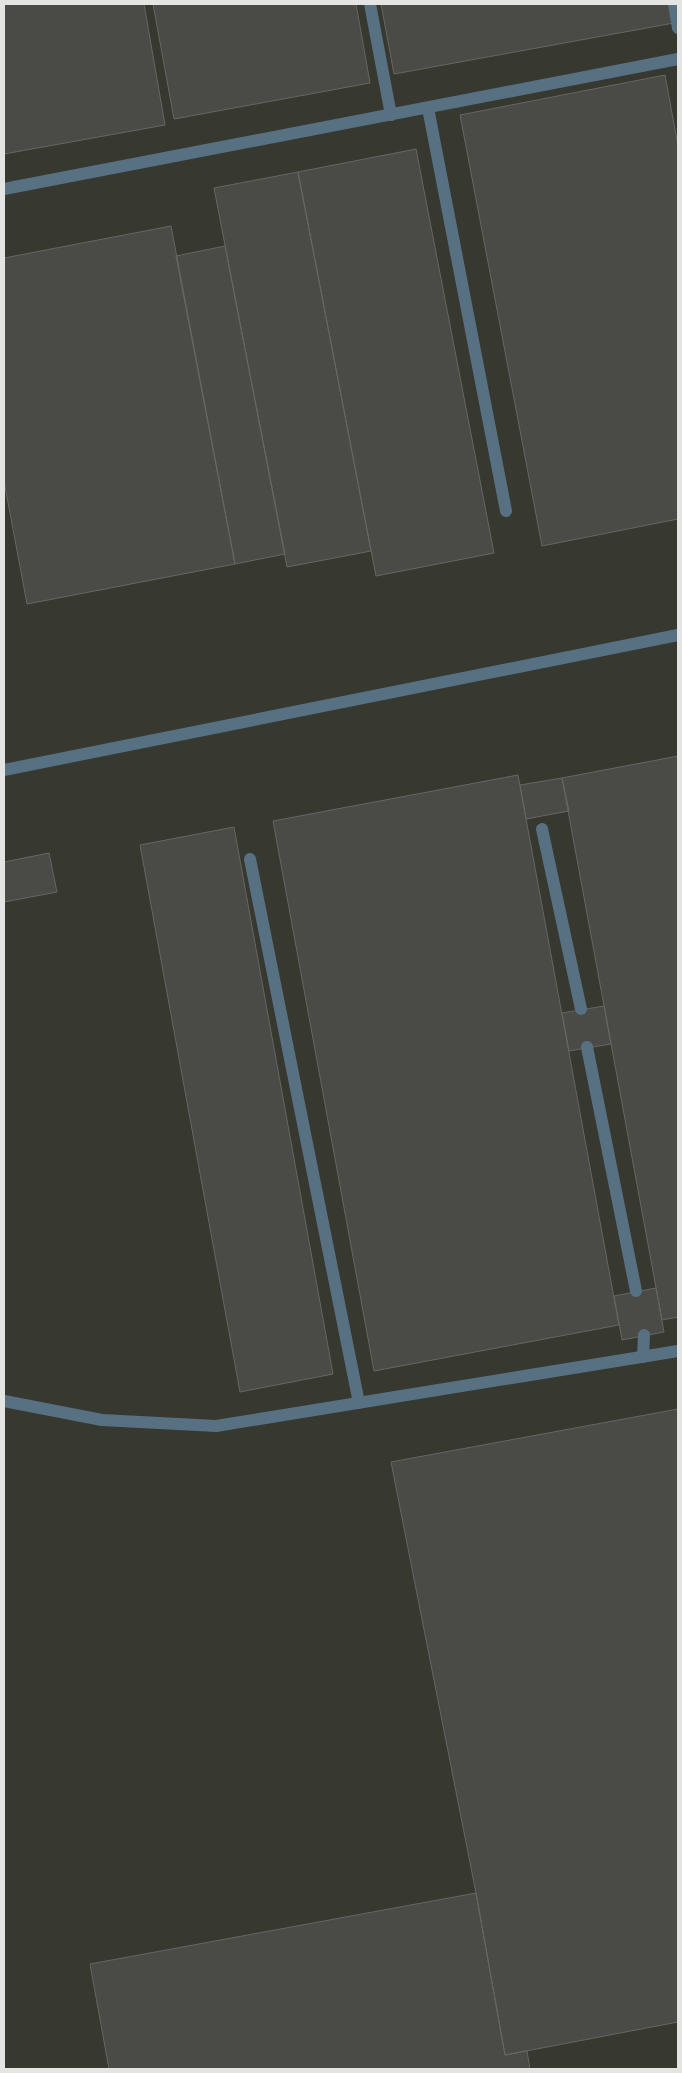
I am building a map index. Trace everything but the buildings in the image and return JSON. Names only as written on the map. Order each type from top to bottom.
[{"type":"street","points":[[370,4],[391,114]]},
{"type":"street","points":[[674,4],[678,28]]},
{"type":"street","points":[[4,189],[678,59]]},
{"type":"street","points":[[428,108],[506,511]]},
{"type":"street","points":[[4,770],[678,635]]},
{"type":"street","points":[[542,829],[581,1010]]},
{"type":"street","points":[[250,859],[359,1403]]},
{"type":"street","points":[[587,1047],[636,1291]]},
{"type":"street","points":[[642,1357],[644,1335]]},
{"type":"street","points":[[4,1401],[102,1420],[216,1426],[678,1351]]},
{"type":"shaded area","points":[[4,4],[678,4],[678,2069],[4,2069]]}]
